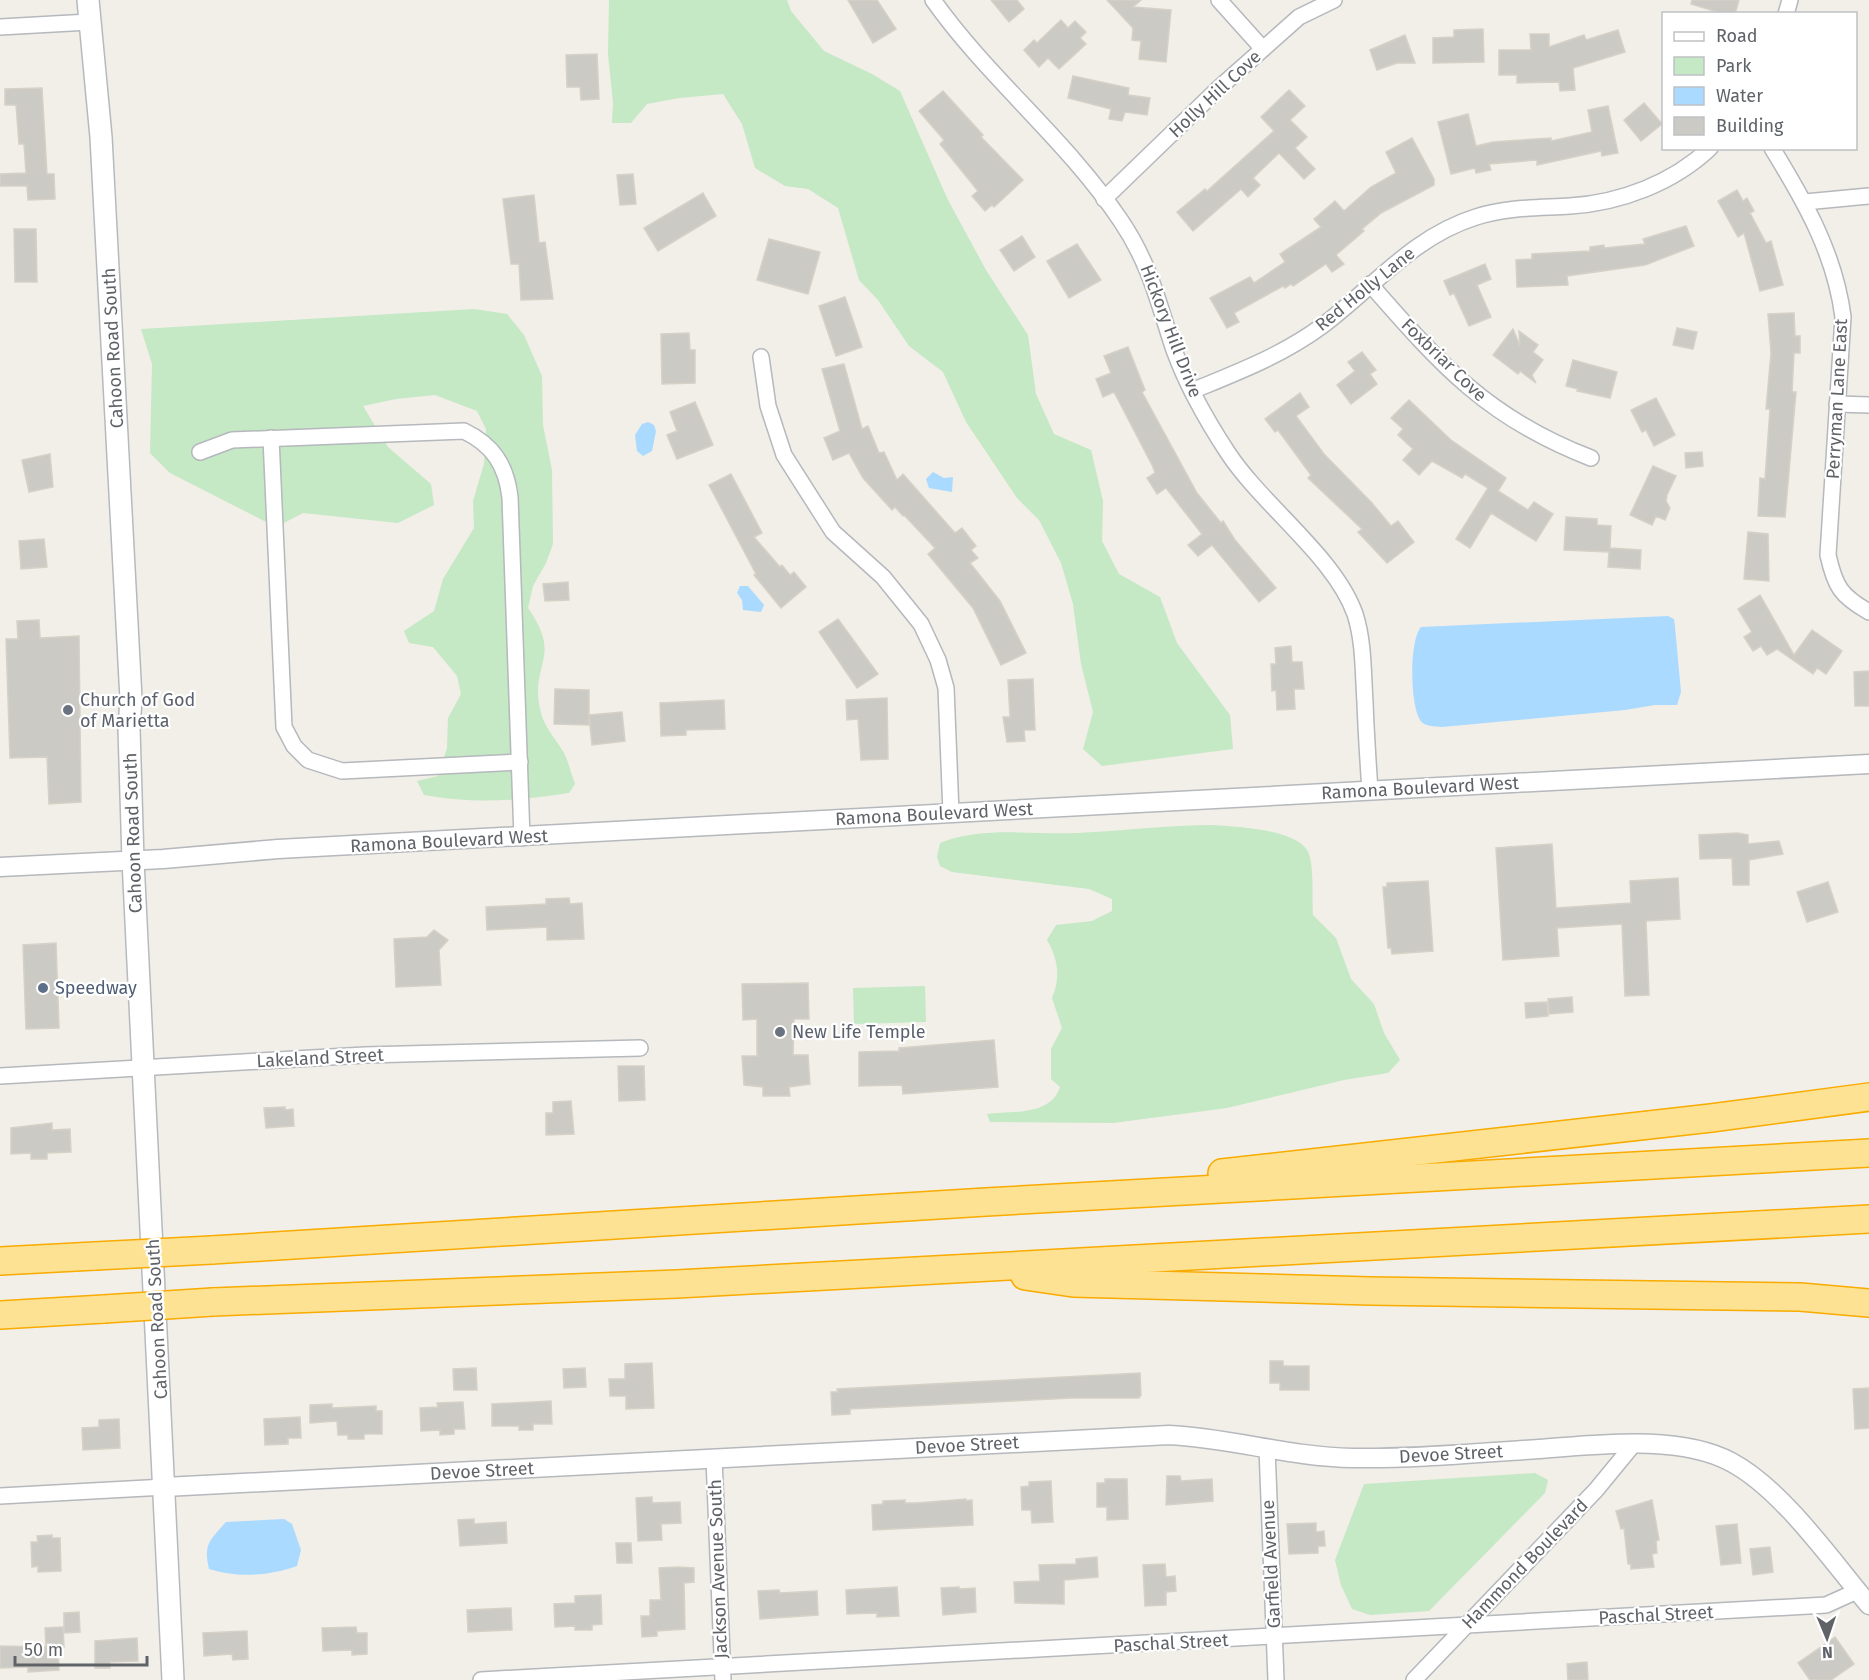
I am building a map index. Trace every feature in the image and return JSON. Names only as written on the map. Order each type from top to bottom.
[{"type":"highway","points":[[986,1202],[1869,1097]]},
{"type":"highway","points":[[0,1261],[986,1202],[1869,1154]]},
{"type":"highway","points":[[0,1315],[213,1302],[677,1284],[1869,1219]]},
{"type":"highway","points":[[964,1268],[1073,1283],[1370,1291],[1800,1297],[1869,1304]]},
{"type":"main road","name":"Cahoon Road South","points":[[88,0],[101,137],[132,699],[129,729],[133,860],[173,1680]]},
{"type":"street","name":"Hickory Hill Drive","points":[[933,0],[981,62],[1062,148],[1121,220],[1159,295],[1174,350],[1192,391],[1247,480],[1335,576],[1350,602],[1362,648],[1370,791]]},
{"type":"street","points":[[1219,0],[1263,49]]},
{"type":"street","name":"Holly Hill Cove","points":[[1104,198],[1299,17],[1334,0]]},
{"type":"street","points":[[0,27],[90,22]]},
{"type":"street","name":"Red Holly Lane","points":[[1192,391],[1255,366],[1285,351],[1324,325],[1370,284],[1423,242],[1445,229],[1476,217],[1509,210],[1610,201],[1657,184],[1707,150]]},
{"type":"street","name":"Perryman Lane East","points":[[1773,150],[1805,202],[1828,254],[1840,296],[1842,317],[1828,555],[1834,582],[1846,598],[1869,612]]},
{"type":"street","points":[[1805,202],[1869,196]]},
{"type":"street","name":"Foxbriar Cove","points":[[1370,284],[1427,349],[1476,395],[1520,425],[1557,445],[1591,458]]},
{"type":"street","points":[[761,357],[768,406],[784,455],[834,532],[883,577],[921,624],[938,660],[946,688],[951,813]]},
{"type":"street","points":[[1837,404],[1869,405]]},
{"type":"street","points":[[200,452],[232,440],[464,431],[481,439],[496,454],[507,477],[510,498],[522,838]]},
{"type":"street","points":[[271,438],[284,727],[294,746],[308,760],[342,771],[520,762]]},
{"type":"street","name":"Ramona Boulevard West","points":[[0,867],[278,849],[522,838],[1869,764]]},
{"type":"street","name":"Lakeland Street","points":[[0,1076],[365,1055],[640,1048]]},
{"type":"street","name":"Devoe Street","points":[[0,1496],[1169,1435],[1196,1436],[1299,1455],[1353,1458],[1633,1444],[1696,1450],[1720,1457],[1748,1472],[1800,1522],[1863,1598]]},
{"type":"street","name":"Hammond Boulevard","points":[[1414,1680],[1596,1490],[1633,1444]]},
{"type":"street","name":"Garfield Avenue","points":[[1267,1448],[1276,1680]]},
{"type":"street","name":"Jackson Avenue South","points":[[714,1458],[723,1674]]},
{"type":"street","name":"Paschal Street","points":[[481,1680],[723,1674],[1274,1637],[1826,1605],[1863,1598]]},
{"type":"green space","points":[[609,0],[787,0],[791,11],[824,51],[872,74],[900,91],[948,200],[986,270],[1028,335],[1036,394],[1054,434],[1091,450],[1103,501],[1102,541],[1119,574],[1160,597],[1177,643],[1230,715],[1233,749],[1102,766],[1083,749],[1093,712],[1081,664],[1073,604],[1061,563],[1039,520],[1017,498],[966,422],[943,372],[909,346],[878,300],[859,280],[838,208],[808,189],[785,186],[755,168],[742,124],[723,94],[647,104],[631,123],[612,123],[613,103],[608,54]]},
{"type":"green space","points":[[474,309],[507,314],[524,335],[542,376],[543,425],[552,470],[553,544],[546,563],[533,586],[528,608],[538,625],[545,650],[539,680],[540,709],[544,721],[569,765],[575,784],[569,793],[514,800],[461,800],[424,795],[417,781],[438,776],[447,748],[448,718],[461,694],[457,676],[433,647],[409,643],[404,631],[434,611],[443,579],[474,528],[473,501],[484,464],[486,429],[477,411],[435,395],[396,399],[363,406],[388,447],[431,484],[434,505],[398,523],[303,513],[276,527],[170,473],[150,453],[152,364],[141,329]]},
{"type":"green space","points":[[1214,825],[1252,828],[1281,834],[1294,839],[1303,846],[1309,854],[1312,867],[1313,915],[1336,938],[1351,979],[1374,1004],[1384,1033],[1400,1060],[1388,1073],[1344,1080],[1227,1108],[1113,1123],[990,1122],[987,1114],[1019,1112],[1048,1103],[1060,1087],[1051,1079],[1051,1049],[1062,1028],[1052,998],[1057,983],[1057,968],[1054,954],[1047,940],[1056,925],[1092,921],[1112,911],[1112,899],[1089,889],[952,872],[940,866],[937,857],[940,843],[990,833],[1077,833]]},
{"type":"green space","points":[[925,986],[926,1022],[854,1024],[853,988]]},
{"type":"green space","points":[[1535,1473],[1548,1480],[1545,1493],[1429,1611],[1370,1615],[1352,1609],[1341,1585],[1335,1560],[1364,1484]]},
{"type":"water","points":[[648,422],[654,425],[656,431],[652,451],[643,456],[637,451],[635,435],[642,424]]},
{"type":"water","points":[[933,472],[944,478],[953,477],[952,492],[929,488],[926,479]]},
{"type":"water","points":[[740,586],[748,586],[764,605],[761,612],[743,610],[742,600],[737,593]]},
{"type":"water","points":[[1668,616],[1674,619],[1675,627],[1681,692],[1677,705],[1655,705],[1625,710],[1442,727],[1430,726],[1420,720],[1414,701],[1412,673],[1414,645],[1421,627]]},
{"type":"water","points":[[284,1519],[292,1524],[301,1550],[297,1566],[253,1575],[230,1574],[209,1569],[207,1554],[209,1543],[226,1522]]},
{"type":"building","points":[[848,0],[877,0],[896,29],[873,43]]},
{"type":"building","points":[[991,0],[1017,0],[1024,9],[1009,22]]},
{"type":"building","points":[[1107,0],[1141,0],[1133,7],[1171,10],[1166,62],[1139,59],[1141,41],[1132,40],[1133,28]]},
{"type":"building","points":[[1692,0],[1739,0],[1736,12],[1717,12],[1691,4]]},
{"type":"building","points":[[1061,20],[1068,28],[1075,21],[1086,32],[1080,38],[1086,44],[1059,69],[1048,58],[1039,67],[1024,50],[1034,40],[1037,43]]},
{"type":"building","points":[[1483,29],[1484,62],[1433,63],[1433,38],[1454,37],[1454,30]]},
{"type":"building","points":[[1618,30],[1625,52],[1573,68],[1575,90],[1560,91],[1559,82],[1517,83],[1517,75],[1499,75],[1499,50],[1531,50],[1530,34],[1549,34],[1549,47],[1584,35],[1586,40]]},
{"type":"building","points":[[1405,35],[1415,63],[1397,63],[1377,70],[1370,50]]},
{"type":"building","points":[[597,54],[599,99],[581,100],[580,87],[567,87],[566,55]]},
{"type":"building","points":[[1073,76],[1129,88],[1128,95],[1150,98],[1147,115],[1125,112],[1122,121],[1109,119],[1111,109],[1068,98]]},
{"type":"building","points":[[42,88],[47,174],[54,174],[55,199],[28,200],[27,186],[0,186],[0,174],[26,173],[24,144],[19,144],[16,105],[5,105],[5,89]]},
{"type":"building","points":[[1289,90],[1305,106],[1290,120],[1307,137],[1295,148],[1315,169],[1304,179],[1279,153],[1253,178],[1260,185],[1248,197],[1241,189],[1193,231],[1177,212],[1205,189],[1207,191],[1274,131],[1261,117]]},
{"type":"building","points":[[943,91],[983,135],[981,137],[1023,180],[994,207],[992,205],[985,211],[972,196],[978,191],[940,144],[944,140],[919,111]]},
{"type":"building","points":[[1644,103],[1662,124],[1641,141],[1624,120]]},
{"type":"building","points":[[1608,106],[1618,153],[1602,156],[1601,151],[1537,165],[1537,160],[1489,164],[1491,170],[1476,173],[1475,168],[1451,174],[1438,122],[1468,114],[1476,146],[1493,142],[1551,138],[1551,141],[1592,132],[1588,110]]},
{"type":"building","points":[[1412,138],[1434,179],[1434,185],[1381,213],[1362,229],[1364,231],[1336,255],[1344,264],[1332,272],[1326,264],[1293,286],[1291,284],[1285,288],[1283,286],[1234,313],[1239,322],[1227,328],[1210,298],[1250,277],[1254,283],[1285,262],[1280,254],[1321,227],[1314,219],[1335,201],[1344,211],[1371,187],[1396,173],[1386,152]]},
{"type":"building","points":[[633,174],[636,204],[620,205],[617,175]]},
{"type":"building","points":[[1737,190],[1743,201],[1747,198],[1754,211],[1750,213],[1766,243],[1771,241],[1783,285],[1760,291],[1744,233],[1738,237],[1718,201]]},
{"type":"building","points":[[703,193],[716,216],[658,251],[644,228]]},
{"type":"building","points":[[534,195],[539,243],[545,242],[553,299],[521,300],[519,264],[511,264],[503,199]]},
{"type":"building","points":[[1686,226],[1694,246],[1645,265],[1567,276],[1568,285],[1517,287],[1516,260],[1532,259],[1532,254],[1590,251],[1590,247],[1604,245],[1604,248],[1645,244],[1643,239]]},
{"type":"building","points":[[14,229],[36,229],[37,282],[15,282]]},
{"type":"building","points":[[1022,236],[1035,257],[1014,271],[1000,250]]},
{"type":"building","points":[[769,239],[820,252],[808,294],[757,280]]},
{"type":"building","points":[[1077,244],[1101,280],[1069,298],[1047,261]]},
{"type":"building","points":[[1485,264],[1491,279],[1477,285],[1491,317],[1469,326],[1454,293],[1450,295],[1444,281]]},
{"type":"building","points":[[845,297],[862,347],[836,356],[819,306]]},
{"type":"building","points":[[1794,313],[1795,336],[1800,336],[1800,353],[1794,353],[1792,392],[1796,392],[1785,517],[1758,516],[1760,478],[1765,479],[1770,409],[1766,409],[1771,353],[1768,314]]},
{"type":"building","points":[[1677,328],[1697,332],[1693,349],[1673,345]]},
{"type":"building","points":[[1513,329],[1520,346],[1519,331],[1538,345],[1533,352],[1543,360],[1532,375],[1536,383],[1520,371],[1518,374],[1493,355]]},
{"type":"building","points":[[689,333],[690,350],[695,350],[695,383],[662,384],[661,334]]},
{"type":"building","points":[[1128,347],[1145,390],[1142,392],[1197,493],[1221,523],[1223,521],[1235,540],[1276,588],[1259,602],[1212,545],[1198,556],[1188,545],[1202,534],[1166,488],[1157,494],[1147,478],[1155,473],[1153,467],[1114,392],[1103,397],[1096,379],[1111,373],[1104,356]]},
{"type":"building","points":[[1362,352],[1376,370],[1370,374],[1377,384],[1351,404],[1337,385],[1355,371],[1348,362]]},
{"type":"building","points":[[1573,360],[1617,372],[1610,398],[1577,391],[1578,389],[1566,386]]},
{"type":"building","points":[[844,364],[862,429],[868,426],[879,453],[884,452],[897,480],[903,474],[955,533],[962,528],[976,546],[971,550],[978,558],[970,563],[1000,601],[1026,653],[1001,665],[973,608],[928,554],[935,548],[895,507],[892,510],[863,478],[849,453],[833,460],[824,438],[840,431],[822,369]]},
{"type":"building","points":[[1300,393],[1309,407],[1296,416],[1324,454],[1391,526],[1398,521],[1414,542],[1387,563],[1358,532],[1362,529],[1308,478],[1311,475],[1278,430],[1275,432],[1265,419]]},
{"type":"building","points":[[1656,398],[1675,435],[1654,446],[1646,430],[1642,432],[1631,410]]},
{"type":"building","points":[[1409,400],[1451,440],[1506,478],[1498,491],[1528,510],[1534,502],[1553,514],[1536,541],[1491,513],[1470,548],[1456,539],[1488,488],[1465,474],[1462,478],[1432,461],[1419,475],[1403,460],[1413,449],[1398,435],[1403,429],[1391,418]]},
{"type":"building","points":[[695,402],[713,445],[677,459],[667,435],[677,431],[670,412]]},
{"type":"building","points":[[1702,452],[1703,466],[1686,468],[1685,453]]},
{"type":"building","points":[[50,454],[53,487],[29,492],[22,460]]},
{"type":"building","points":[[1653,466],[1676,476],[1667,495],[1666,501],[1670,508],[1665,520],[1656,516],[1652,525],[1630,515]]},
{"type":"building","points":[[731,474],[762,533],[754,537],[780,567],[782,565],[790,575],[794,572],[806,587],[781,608],[754,575],[756,574],[709,485]]},
{"type":"building","points":[[1566,517],[1597,519],[1597,525],[1611,526],[1610,548],[1641,550],[1640,569],[1608,567],[1609,552],[1564,550]]},
{"type":"building","points":[[1748,532],[1768,534],[1769,581],[1744,579]]},
{"type":"building","points":[[44,539],[47,567],[21,569],[19,541]]},
{"type":"building","points":[[568,582],[569,600],[545,601],[543,584]]},
{"type":"building","points":[[1760,595],[1794,655],[1812,630],[1842,651],[1826,674],[1817,668],[1813,674],[1777,649],[1767,655],[1761,646],[1753,651],[1744,637],[1752,632],[1738,609]]},
{"type":"building","points":[[838,619],[878,674],[857,688],[819,632]]},
{"type":"building","points":[[39,620],[40,638],[79,636],[81,802],[49,804],[47,757],[10,758],[6,639],[18,639],[17,621]]},
{"type":"building","points":[[1291,646],[1292,662],[1302,662],[1304,689],[1294,689],[1295,709],[1277,710],[1276,690],[1272,691],[1271,664],[1276,664],[1275,648]]},
{"type":"building","points":[[1869,671],[1869,706],[1855,706],[1854,672]]},
{"type":"building","points":[[1033,679],[1035,730],[1024,730],[1025,741],[1007,742],[1003,717],[1010,717],[1008,680]]},
{"type":"building","points":[[555,689],[589,690],[589,715],[622,712],[625,741],[592,745],[589,716],[589,725],[554,724]]},
{"type":"building","points":[[887,698],[888,759],[861,760],[858,719],[847,720],[846,700]]},
{"type":"building","points":[[724,700],[725,729],[686,730],[686,735],[661,736],[660,703]]},
{"type":"building","points":[[1737,833],[1748,835],[1748,844],[1779,841],[1783,854],[1749,860],[1749,885],[1733,885],[1732,858],[1700,859],[1699,835]]},
{"type":"building","points":[[1552,844],[1556,908],[1631,903],[1630,881],[1678,878],[1680,919],[1646,921],[1649,995],[1625,996],[1622,924],[1557,928],[1559,956],[1503,960],[1496,848]]},
{"type":"building","points":[[1428,881],[1433,951],[1392,954],[1391,948],[1388,948],[1383,887],[1387,887],[1387,883]]},
{"type":"building","points":[[1828,882],[1838,912],[1807,922],[1797,892]]},
{"type":"building","points":[[569,898],[570,904],[582,903],[584,939],[547,940],[547,927],[487,930],[486,907],[546,904],[546,899]]},
{"type":"building","points":[[434,930],[448,940],[439,950],[441,985],[396,987],[394,939],[427,937]]},
{"type":"building","points":[[56,943],[59,1028],[26,1029],[23,945]]},
{"type":"building","points":[[808,983],[809,1019],[794,1019],[793,1055],[808,1055],[810,1084],[789,1087],[790,1096],[763,1096],[763,1087],[744,1085],[742,1056],[757,1056],[757,1019],[743,1020],[742,984]]},
{"type":"building","points":[[1572,997],[1573,1012],[1549,1014],[1548,999]]},
{"type":"building","points":[[1547,1002],[1548,1016],[1526,1018],[1525,1003]]},
{"type":"building","points":[[994,1040],[998,1087],[903,1094],[902,1085],[859,1086],[859,1052],[899,1051],[899,1048]]},
{"type":"building","points":[[618,1066],[644,1066],[645,1100],[619,1101]]},
{"type":"building","points":[[571,1101],[574,1134],[546,1135],[546,1113],[553,1113],[553,1102]]},
{"type":"building","points":[[285,1107],[285,1110],[293,1109],[294,1126],[266,1128],[264,1108]]},
{"type":"building","points":[[52,1123],[52,1130],[70,1129],[71,1152],[47,1153],[47,1159],[31,1159],[31,1153],[11,1154],[11,1128]]},
{"type":"building","points":[[1270,1361],[1283,1361],[1283,1366],[1309,1366],[1309,1390],[1280,1390],[1280,1383],[1270,1383]]},
{"type":"building","points":[[652,1363],[654,1408],[626,1409],[626,1396],[610,1396],[609,1379],[625,1379],[625,1364]]},
{"type":"building","points":[[476,1368],[477,1390],[454,1390],[453,1369]]},
{"type":"building","points":[[585,1368],[586,1387],[564,1388],[563,1369]]},
{"type":"building","points":[[1140,1373],[1141,1395],[1139,1398],[1072,1398],[850,1409],[850,1414],[832,1415],[831,1392],[838,1392],[837,1389]]},
{"type":"building","points":[[1869,1388],[1869,1428],[1855,1429],[1853,1389]]},
{"type":"building","points":[[551,1401],[552,1424],[533,1424],[533,1430],[519,1430],[519,1426],[492,1426],[492,1404]]},
{"type":"building","points":[[463,1402],[465,1429],[454,1429],[454,1434],[440,1435],[440,1430],[421,1431],[420,1408],[438,1407],[437,1403]]},
{"type":"building","points":[[332,1404],[332,1408],[376,1406],[376,1411],[382,1411],[382,1434],[364,1434],[364,1439],[348,1439],[348,1435],[338,1435],[337,1421],[310,1423],[310,1405]]},
{"type":"building","points":[[300,1417],[301,1438],[288,1438],[288,1444],[265,1445],[264,1419]]},
{"type":"building","points":[[119,1419],[120,1448],[83,1450],[82,1428],[99,1427],[99,1420]]},
{"type":"building","points":[[1167,1476],[1180,1476],[1181,1481],[1212,1479],[1213,1501],[1166,1505]]},
{"type":"building","points":[[1105,1479],[1127,1479],[1128,1519],[1107,1520],[1107,1507],[1097,1507],[1097,1483],[1105,1483]]},
{"type":"building","points":[[1051,1481],[1053,1522],[1032,1523],[1031,1510],[1022,1510],[1021,1487],[1029,1486],[1029,1482]]},
{"type":"building","points":[[652,1497],[652,1503],[680,1502],[681,1523],[661,1524],[662,1540],[638,1541],[636,1498]]},
{"type":"building","points":[[966,1499],[966,1501],[972,1500],[973,1525],[873,1530],[872,1505],[883,1504],[883,1501],[905,1500],[905,1503],[917,1503]]},
{"type":"building","points":[[1652,1500],[1659,1540],[1656,1541],[1657,1553],[1652,1554],[1654,1567],[1631,1569],[1631,1564],[1628,1564],[1624,1528],[1621,1529],[1616,1511]]},
{"type":"building","points":[[474,1519],[474,1524],[506,1522],[507,1543],[460,1546],[458,1520]]},
{"type":"building","points":[[1316,1523],[1316,1532],[1324,1531],[1325,1546],[1318,1546],[1318,1553],[1289,1554],[1287,1524]]},
{"type":"building","points":[[1737,1524],[1741,1563],[1721,1565],[1716,1526]]},
{"type":"building","points":[[52,1535],[52,1538],[60,1538],[61,1571],[38,1572],[38,1566],[32,1567],[31,1542],[38,1542],[37,1536]]},
{"type":"building","points":[[616,1543],[631,1543],[632,1563],[617,1563]]},
{"type":"building","points":[[1770,1547],[1773,1572],[1753,1575],[1750,1549]]},
{"type":"building","points":[[1097,1557],[1098,1577],[1064,1580],[1064,1604],[1015,1603],[1014,1582],[1040,1581],[1039,1565],[1076,1564],[1076,1559]]},
{"type":"building","points":[[1165,1564],[1166,1577],[1175,1576],[1176,1591],[1166,1592],[1166,1605],[1145,1606],[1143,1565]]},
{"type":"building","points":[[659,1568],[694,1568],[694,1582],[684,1583],[685,1629],[657,1631],[657,1636],[642,1637],[641,1616],[650,1616],[650,1600],[661,1600]]},
{"type":"building","points":[[897,1587],[899,1616],[877,1617],[877,1613],[847,1614],[846,1590]]},
{"type":"building","points":[[959,1587],[959,1589],[975,1588],[976,1612],[943,1615],[941,1588]]},
{"type":"building","points":[[779,1590],[780,1593],[817,1591],[818,1615],[760,1619],[758,1591]]},
{"type":"building","points":[[601,1595],[602,1624],[592,1625],[592,1630],[575,1630],[575,1626],[555,1627],[554,1604],[575,1603],[575,1596]]},
{"type":"building","points":[[511,1608],[512,1630],[468,1632],[467,1610]]},
{"type":"building","points":[[79,1612],[80,1632],[64,1633],[64,1613]]},
{"type":"building","points":[[63,1627],[64,1647],[58,1647],[59,1670],[28,1672],[28,1667],[0,1668],[0,1646],[46,1647],[45,1628]]},
{"type":"building","points":[[356,1627],[357,1633],[367,1633],[367,1654],[352,1655],[352,1650],[323,1651],[322,1628]]},
{"type":"building","points":[[247,1631],[248,1659],[233,1660],[232,1654],[204,1656],[203,1633]]},
{"type":"building","points":[[1835,1637],[1854,1664],[1831,1680],[1810,1680],[1798,1663]]},
{"type":"building","points":[[137,1638],[138,1661],[110,1662],[110,1668],[95,1668],[95,1641]]},
{"type":"building","points":[[1587,1662],[1588,1680],[1568,1680],[1567,1664]]},
{"type":"place","name":"Church of God of Marietta","points":[[68,710]]},
{"type":"place","name":"Speedway","points":[[43,988]]},
{"type":"place","name":"New Life Temple","points":[[780,1032]]}]
